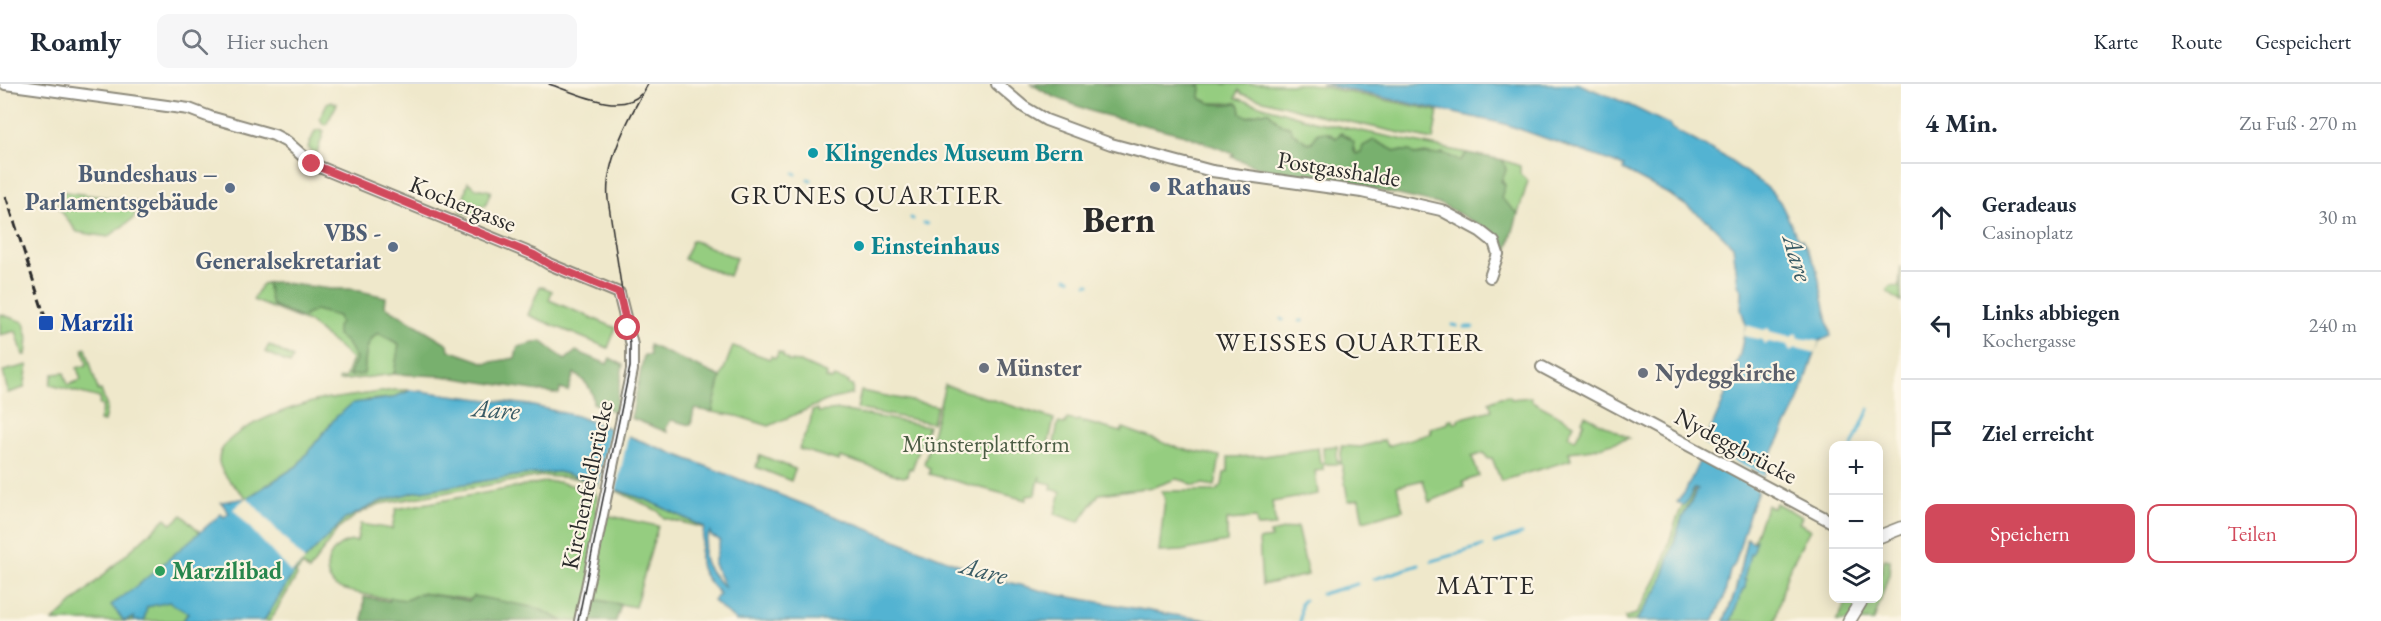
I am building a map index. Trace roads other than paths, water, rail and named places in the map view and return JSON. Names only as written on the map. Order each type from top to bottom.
[{"type":"main road","points":[[1883,535],[1901,528]]},
{"type":"main road","points":[[1850,621],[1860,603]]},
{"type":"street","name":"Kochergasse","points":[[5,84],[189,109],[274,135],[295,148],[312,164],[534,255],[549,264],[619,293],[633,358]]},
{"type":"street","name":"Postgasshalde","points":[[997,84],[1024,107],[1046,120],[1088,137],[1132,150],[1212,171],[1351,190],[1435,207],[1453,215],[1493,240],[1498,254],[1490,277]]},
{"type":"street","name":"Kirchenfeldbrücke","points":[[580,621],[633,358]]},
{"type":"street","name":"Nydeggbrücke","points":[[1542,367],[1829,521]]},
{"type":"water","name":"Aare","points":[[1321,84],[1579,84],[1670,125],[1671,128],[1723,156],[1768,188],[1780,202],[1798,238],[1802,239],[1816,266],[1831,336],[1819,341],[1798,403],[1764,469],[1766,470],[1750,511],[1735,564],[1730,571],[1724,598],[1713,621],[1636,621],[1659,588],[1682,518],[1698,489],[1695,488],[1684,506],[1677,502],[1685,492],[1703,453],[1701,451],[1722,404],[1740,354],[1746,325],[1741,309],[1742,291],[1738,285],[1733,246],[1708,221],[1670,195],[1623,170],[1624,166],[1505,124]]},
{"type":"water","name":"Aare","points":[[411,390],[529,405],[577,416],[996,579],[1059,595],[1217,621],[736,621],[713,601],[720,594],[702,570],[700,556],[704,527],[649,501],[583,478],[558,472],[521,475],[415,492],[381,501],[345,519],[296,569],[264,621],[183,621],[188,613],[169,602],[147,607],[144,621],[134,621],[134,617],[124,621],[111,605],[136,587],[221,514],[224,517],[229,513],[221,502],[247,498],[297,466],[336,417],[353,403],[392,398]],"holes":[[[710,532],[711,536],[720,540],[714,564],[725,588],[709,569],[704,556]]]},
{"type":"water","points":[[1747,538],[1753,543],[1756,540],[1744,580],[1746,580],[1745,589],[1743,589],[1731,621],[1724,621],[1735,593]]},
{"type":"waterway","points":[[1452,325],[1457,326]]},
{"type":"waterway","points":[[1464,327],[1473,327]]},
{"type":"waterway","points":[[1854,441],[1869,409]]},
{"type":"waterway","points":[[1494,543],[1522,534]]},
{"type":"waterway","points":[[1456,554],[1483,546]]},
{"type":"waterway","points":[[1432,561],[1453,555]]},
{"type":"waterway","points":[[1374,579],[1419,565]]},
{"type":"waterway","points":[[1321,594],[1357,584]]},
{"type":"waterway","points":[[1300,621],[1301,603],[1304,600]]},
{"type":"tram line","points":[[549,84],[609,103],[632,100],[641,94]]},
{"type":"tram line","points":[[578,621],[630,367],[630,344],[608,199],[608,185],[614,155],[648,84]]},
{"type":"railway","points":[[6,196],[45,317]]},
{"type":"place","name":"Klingendes Museum Bern","points":[[813,153]]},
{"type":"place","name":"Rathaus","points":[[1155,187]]},
{"type":"place","name":"Bundeshaus – Parlamentsgebäude","points":[[230,188]]},
{"type":"place","name":"Einsteinhaus","points":[[859,246]]},
{"type":"place","name":"VBS - Generalsekretariat","points":[[393,247]]},
{"type":"place","name":"Marzili","points":[[46,323]]},
{"type":"place","name":"Münster","points":[[984,368]]},
{"type":"place","name":"Nydeggkirche","points":[[1643,373]]},
{"type":"place","name":"Marzilibad","points":[[160,571]]},
{"type":"district","name":"GRÜNES QUARTIER","points":[[867,195]]},
{"type":"district","name":"Bern","points":[[1119,219]]},
{"type":"district","name":"WEISSES QUARTIER","points":[[1350,342]]},
{"type":"district","name":"MATTE","points":[[1486,585]]},
{"type":"park label","name":"Münsterplattform","points":[[986,444]]}]
